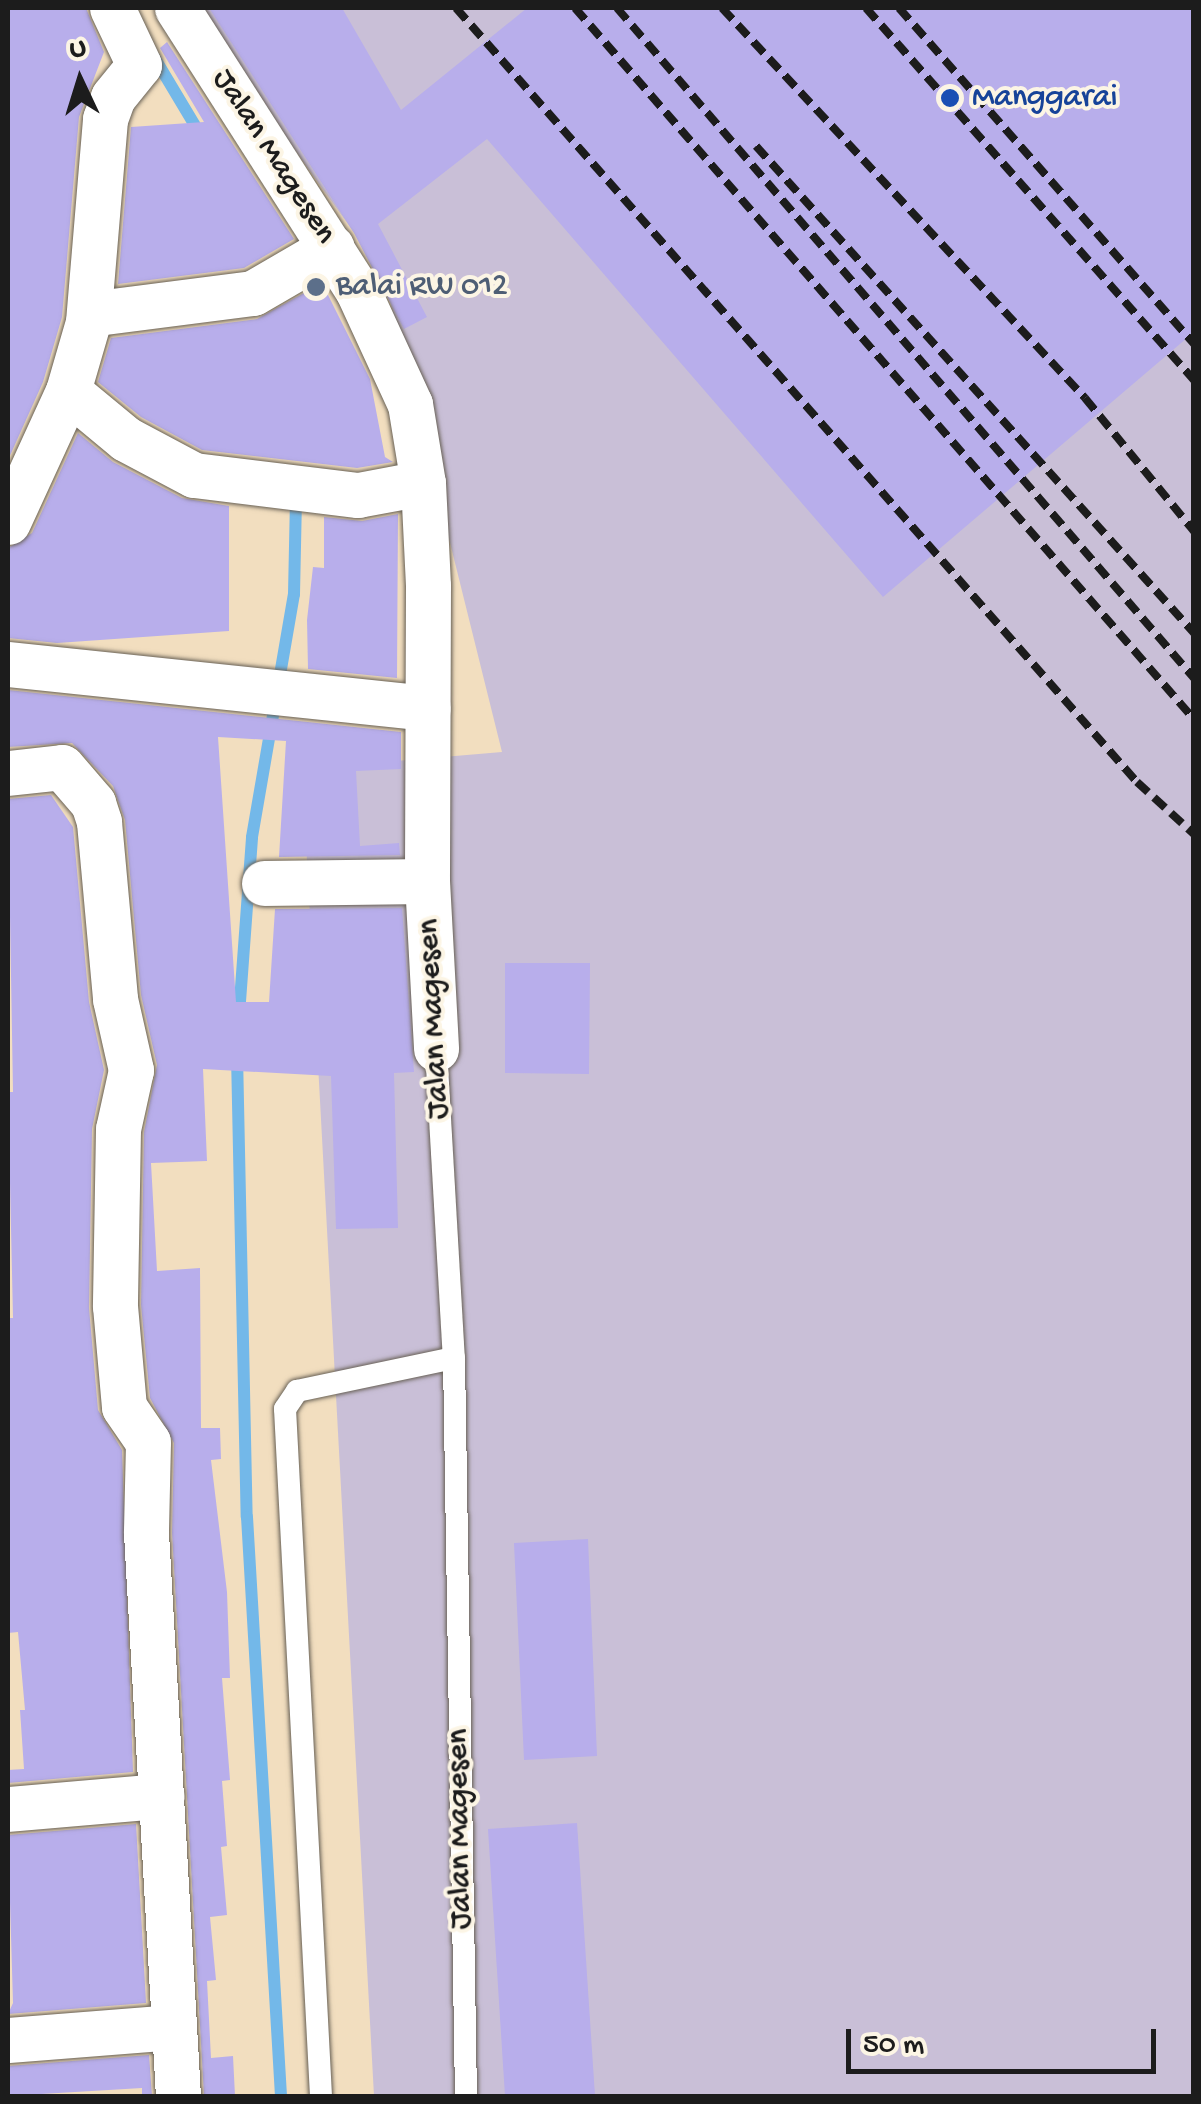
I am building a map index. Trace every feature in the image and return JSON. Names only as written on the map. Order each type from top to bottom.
[{"type":"street","points":[[8,522],[68,391],[90,314],[105,120],[113,97],[139,65],[112,8]]},
{"type":"street","name":"Jalan Magesen","points":[[177,8],[332,247],[410,404],[424,483],[427,881],[436,1048]]},
{"type":"street","points":[[90,314],[268,286],[332,247]]},
{"type":"street","points":[[68,391],[104,424],[180,469],[299,491],[358,495],[424,483]]},
{"type":"street","points":[[8,664],[428,708]]},
{"type":"street","points":[[8,774],[62,767],[92,803],[100,822],[115,998],[131,1070],[118,1129],[115,1306],[124,1407],[148,1442],[149,1592],[178,2096]]},
{"type":"street","points":[[264,883],[427,881]]},
{"type":"street","points":[[8,1809],[161,1796]]},
{"type":"street","points":[[8,2040],[173,2027]]},
{"type":"lane","name":"Jalan Magesen","points":[[436,1048],[454,1358],[466,2096]]},
{"type":"lane","points":[[321,2096],[285,1409],[297,1390],[454,1358]]},
{"type":"shaded area","points":[[193,8],[1193,8],[1193,2096],[374,2096],[302,769],[502,752],[383,273]]},
{"type":"building","points":[[8,8],[86,8],[104,52],[79,117],[62,317],[43,382],[8,460]]},
{"type":"building","points":[[209,8],[342,8],[401,110],[527,8],[1194,8],[1194,332],[883,597],[487,139],[378,224],[427,317],[404,329],[354,233]]},
{"type":"building","points":[[167,42],[294,239],[244,268],[118,284],[131,127],[204,122],[160,48]]},
{"type":"building","points":[[322,283],[370,379],[385,457],[393,462],[357,468],[202,450],[141,417],[98,382],[111,338],[257,319]]},
{"type":"building","points":[[78,433],[113,462],[182,498],[229,506],[229,631],[57,643],[8,638],[8,548],[32,533]]},
{"type":"building","points":[[398,514],[397,678],[308,669],[307,620],[313,567],[324,568],[324,517],[362,521]]},
{"type":"building","points":[[8,690],[401,732],[401,769],[356,771],[360,846],[399,843],[400,855],[279,857],[286,741],[218,737],[236,1002],[269,1002],[275,909],[402,908],[414,1072],[394,1073],[398,1228],[336,1229],[331,1076],[203,1069],[207,1161],[151,1163],[157,1271],[200,1268],[201,1428],[220,1428],[221,1459],[211,1460],[227,1592],[230,1678],[222,1678],[230,1780],[222,1781],[227,1846],[221,1847],[227,1915],[210,1917],[216,1980],[207,1981],[211,2058],[233,2056],[235,2096],[204,2096],[172,1533],[174,1443],[150,1398],[141,1305],[144,1132],[157,1065],[141,995],[125,820],[113,786],[72,743],[8,747]]},
{"type":"building","points":[[51,795],[73,827],[89,1002],[104,1070],[92,1129],[89,1308],[98,1410],[122,1450],[133,1772],[8,1783],[8,1770],[24,1769],[20,1710],[25,1710],[18,1632],[8,1633],[8,1318],[13,1318],[8,1092],[13,1092],[8,799]]},
{"type":"building","points":[[505,963],[590,963],[589,1074],[505,1073]]},
{"type":"building","points":[[588,1539],[597,1756],[524,1760],[514,1543]]},
{"type":"building","points":[[577,1823],[595,2096],[505,2096],[488,1829]]},
{"type":"building","points":[[136,1824],[146,2003],[8,2014],[13,2003],[8,1835]]},
{"type":"building","points":[[149,2055],[152,2096],[142,2096],[142,2088],[8,2096],[8,2066]]},
{"type":"waterway","points":[[154,57],[200,134]]},
{"type":"waterway","points":[[239,1015],[252,837],[294,594],[296,501]]},
{"type":"waterway","points":[[237,1055],[247,1517],[281,2096]]},
{"type":"railway","points":[[456,8],[1137,782],[1194,834]]},
{"type":"railway","points":[[575,8],[1194,719]]},
{"type":"railway","points":[[617,8],[1194,678]]},
{"type":"railway","points":[[722,8],[1085,398],[1194,531]]},
{"type":"railway","points":[[866,8],[1194,380]]},
{"type":"railway","points":[[899,8],[1194,344]]},
{"type":"railway","points":[[756,146],[1194,633]]},
{"type":"place","name":"Manggarai","points":[[950,98]]},
{"type":"place","name":"Balai RW 012","points":[[316,287]]}]
